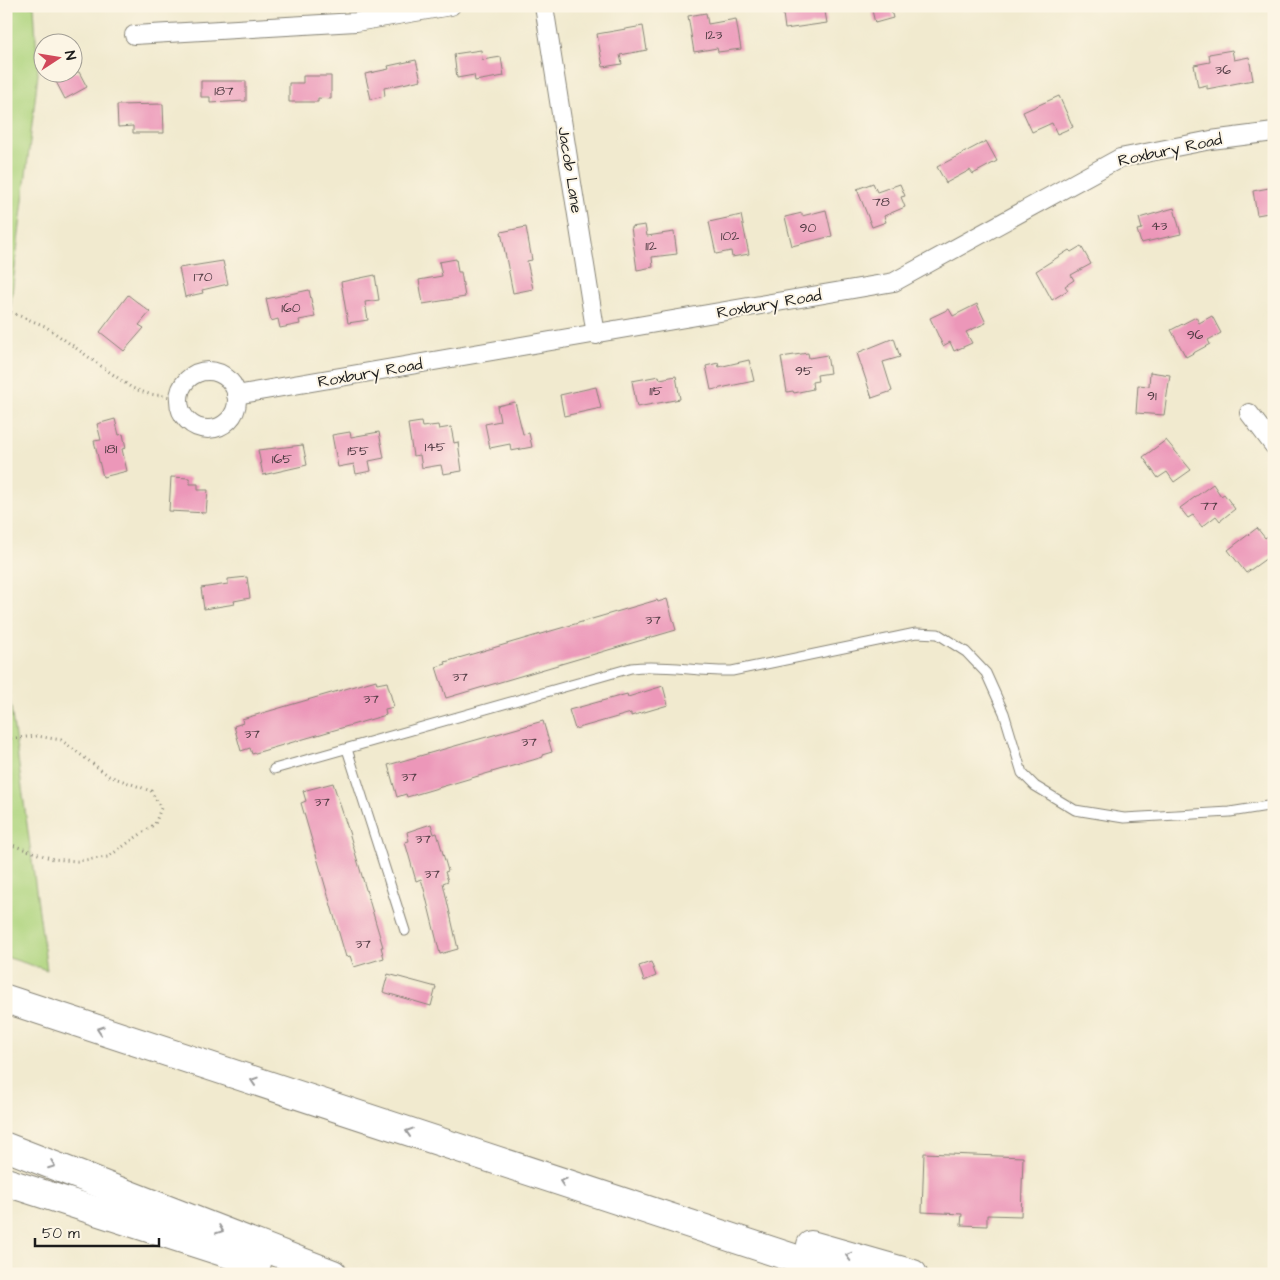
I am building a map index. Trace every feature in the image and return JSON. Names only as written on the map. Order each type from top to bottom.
[{"type":"highway","points":[[6,1000],[842,1274]]},
{"type":"highway","points":[[6,1147],[333,1274]]},
{"type":"highway","points":[[6,1182],[290,1274]]},
{"type":"highway","points":[[603,1196],[797,1242],[913,1274]]},
{"type":"street","points":[[134,35],[356,22],[451,6]]},
{"type":"street","name":"Jacob Lane","points":[[544,6],[596,334]]},
{"type":"street","name":"Roxbury Road","points":[[236,395],[894,282],[1120,158],[1211,140],[1274,132]]},
{"type":"street","points":[[208,371],[226,378],[236,395],[235,408],[230,418],[220,426],[209,429],[198,427],[186,419],[180,406],[179,398],[182,387],[190,378],[200,372],[208,371]]},
{"type":"street","points":[[1249,413],[1274,446]]},
{"type":"lane","points":[[274,769],[632,668],[651,666],[704,672],[732,671],[892,636],[938,634],[966,652],[986,673],[1004,713],[1022,773],[1035,786],[1075,810],[1124,818],[1230,812],[1274,805]]},
{"type":"lane","points":[[347,749],[405,931]]},
{"type":"path","points":[[6,312],[45,326],[132,388],[149,394],[179,398]]},
{"type":"path","points":[[6,739],[37,736],[61,740],[109,776],[151,790],[161,808],[155,824],[108,857],[77,861],[53,859],[6,843]]},
{"type":"green space","points":[[6,6],[34,6],[36,32],[32,32],[32,82],[37,82],[6,344]]},
{"type":"green space","points":[[6,671],[47,970],[6,957]]},
{"type":"building","points":[[782,6],[824,6],[827,23],[785,29]]},
{"type":"building","points":[[871,6],[890,6],[893,18],[875,23]]},
{"type":"building","points":[[706,13],[708,24],[736,19],[741,49],[718,52],[717,48],[694,52],[688,16]]},
{"type":"building","points":[[643,26],[647,50],[620,55],[622,64],[603,67],[597,34]]},
{"type":"building","points":[[481,50],[482,60],[501,57],[504,76],[475,81],[474,75],[457,78],[454,54]]},
{"type":"building","points":[[1232,50],[1234,60],[1249,57],[1253,80],[1207,89],[1207,85],[1198,87],[1194,65],[1210,62],[1209,54]]},
{"type":"building","points":[[416,60],[421,80],[384,88],[385,96],[371,99],[365,74],[389,69],[388,66]]},
{"type":"building","points":[[303,76],[331,76],[331,99],[318,98],[318,102],[289,102],[289,83],[303,83]]},
{"type":"building","points":[[82,78],[87,87],[65,99],[56,82],[82,82]]},
{"type":"building","points":[[201,81],[246,81],[246,101],[210,103],[210,97],[201,97]]},
{"type":"building","points":[[1059,96],[1073,127],[1057,134],[1052,123],[1032,132],[1023,112]]},
{"type":"building","points":[[163,104],[164,133],[133,133],[133,126],[118,127],[117,105]]},
{"type":"building","points":[[986,141],[997,161],[973,174],[970,170],[946,183],[937,167]]},
{"type":"building","points":[[873,183],[877,192],[900,184],[905,196],[901,197],[905,207],[884,216],[886,222],[872,227],[857,189]]},
{"type":"building","points":[[1274,187],[1274,212],[1257,215],[1253,191]]},
{"type":"building","points":[[1174,208],[1181,234],[1141,243],[1137,230],[1142,229],[1139,218]]},
{"type":"building","points":[[826,210],[832,236],[792,246],[785,217],[802,213],[802,216]]},
{"type":"building","points":[[741,215],[749,254],[732,257],[731,251],[716,254],[709,222]]},
{"type":"building","points":[[645,225],[647,236],[674,232],[677,254],[652,257],[653,267],[637,270],[631,227]]},
{"type":"building","points":[[526,227],[532,260],[527,261],[533,289],[513,293],[501,232]]},
{"type":"building","points":[[1081,246],[1091,264],[1071,275],[1074,280],[1065,286],[1068,290],[1052,300],[1036,271],[1069,250],[1071,252]]},
{"type":"building","points":[[456,259],[458,272],[461,272],[465,297],[423,304],[419,280],[442,276],[439,262]]},
{"type":"building","points":[[223,261],[228,284],[202,290],[203,293],[185,297],[179,268]]},
{"type":"building","points":[[375,275],[379,300],[365,302],[368,320],[348,323],[341,282]]},
{"type":"building","points":[[309,290],[315,317],[299,320],[300,324],[280,328],[278,319],[271,321],[266,299]]},
{"type":"building","points":[[128,295],[150,312],[139,325],[144,328],[124,351],[100,332]]},
{"type":"building","points":[[977,304],[986,323],[966,332],[972,343],[954,351],[950,342],[943,346],[930,318],[949,309],[953,316]]},
{"type":"building","points":[[1212,316],[1221,333],[1208,340],[1210,344],[1186,357],[1171,330],[1196,317],[1199,323]]},
{"type":"building","points":[[894,338],[900,357],[883,362],[892,391],[872,398],[857,353]]},
{"type":"building","points":[[808,353],[809,358],[827,355],[830,373],[817,375],[818,381],[812,382],[813,389],[794,393],[793,391],[787,392],[781,357]]},
{"type":"building","points":[[749,360],[754,381],[711,390],[706,366],[718,363],[719,367]]},
{"type":"building","points":[[1150,372],[1170,375],[1164,415],[1136,413],[1138,385],[1149,386]]},
{"type":"building","points":[[659,376],[660,379],[676,376],[680,399],[637,407],[632,381]]},
{"type":"building","points":[[596,387],[601,408],[564,416],[560,395]]},
{"type":"building","points":[[515,402],[523,434],[529,433],[532,447],[511,451],[510,444],[490,448],[485,424],[500,421],[497,406]]},
{"type":"building","points":[[115,419],[119,435],[123,434],[126,448],[122,449],[127,471],[103,477],[94,441],[101,440],[97,424]]},
{"type":"building","points":[[421,422],[422,427],[438,425],[439,429],[451,427],[454,443],[458,442],[462,471],[443,474],[441,465],[422,468],[420,455],[413,456],[408,424]]},
{"type":"building","points":[[350,432],[351,437],[379,432],[384,458],[369,461],[371,471],[356,474],[354,464],[338,467],[332,435]]},
{"type":"building","points":[[1166,440],[1191,470],[1174,482],[1167,472],[1158,478],[1143,457]]},
{"type":"building","points":[[303,445],[307,465],[263,475],[258,450]]},
{"type":"building","points":[[171,477],[190,478],[190,484],[198,484],[198,490],[208,490],[206,513],[169,511]]},
{"type":"building","points":[[1213,484],[1221,496],[1224,494],[1235,509],[1220,521],[1216,516],[1202,527],[1193,515],[1188,518],[1180,508]]},
{"type":"building","points":[[1257,528],[1265,538],[1268,536],[1274,543],[1274,553],[1246,573],[1228,550]]},
{"type":"building","points":[[247,577],[250,598],[234,601],[235,604],[204,609],[201,588],[228,584],[228,579]]},
{"type":"building","points":[[667,599],[676,630],[446,698],[436,667],[446,664],[445,662],[657,600],[658,602]]},
{"type":"building","points":[[376,680],[377,684],[387,682],[394,707],[385,709],[386,715],[252,754],[250,748],[241,751],[234,726],[243,723],[242,719]]},
{"type":"building","points":[[663,686],[668,705],[575,729],[569,710],[627,694],[628,697]]},
{"type":"building","points":[[543,721],[552,752],[542,755],[543,757],[407,797],[406,794],[397,797],[388,765]]},
{"type":"building","points":[[333,783],[383,947],[381,947],[384,958],[354,967],[350,956],[346,957],[301,803],[306,801],[303,791]]},
{"type":"building","points":[[431,824],[434,834],[437,833],[448,871],[445,872],[448,881],[443,883],[458,949],[440,954],[421,879],[416,881],[405,842],[409,841],[407,832]]},
{"type":"building","points":[[651,962],[656,976],[644,981],[639,966]]},
{"type":"building","points":[[388,974],[436,987],[431,1006],[383,992]]},
{"type":"building","points":[[924,1153],[1023,1157],[1021,1216],[987,1215],[987,1226],[961,1225],[962,1214],[922,1212]]}]
